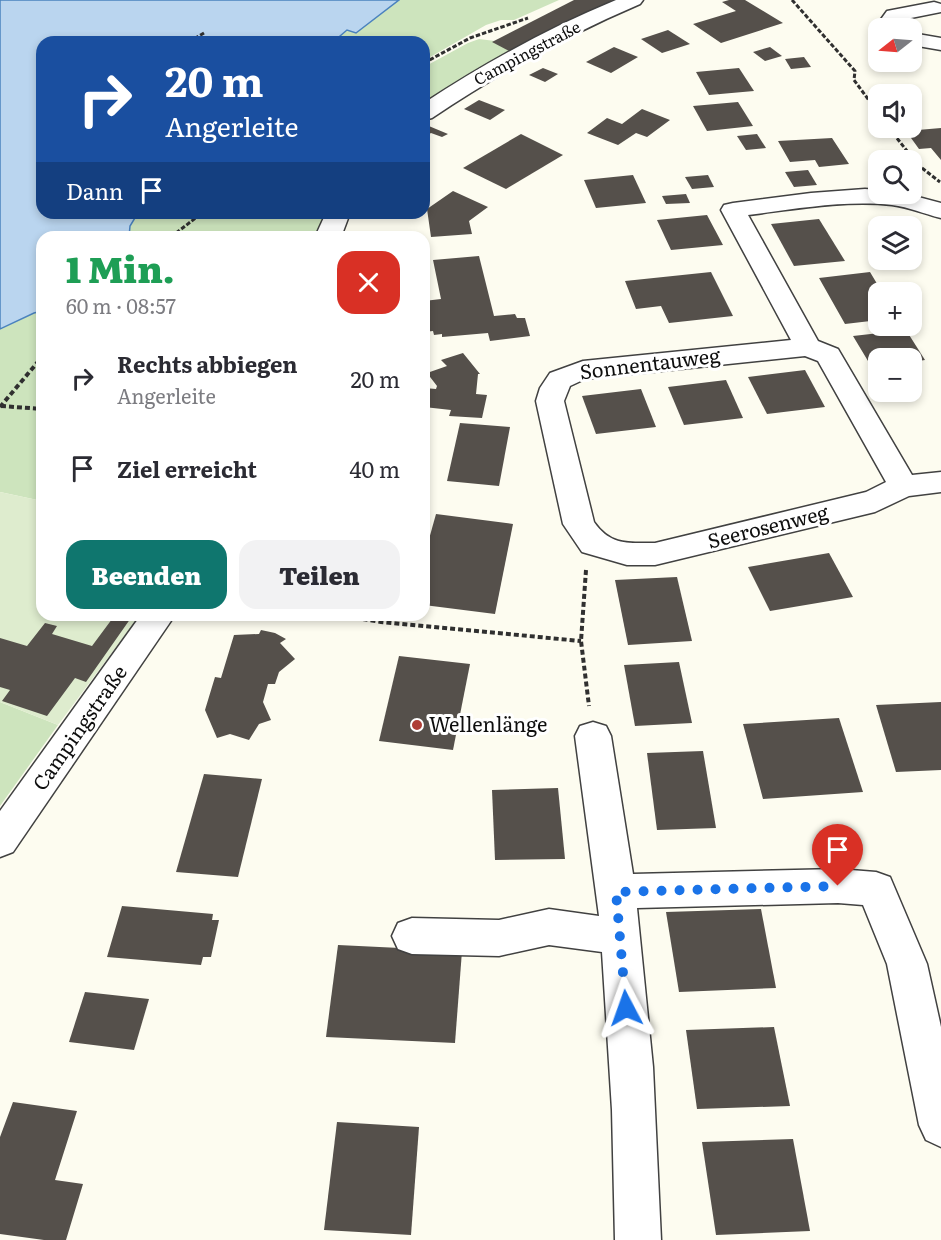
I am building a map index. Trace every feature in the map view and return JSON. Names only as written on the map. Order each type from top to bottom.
[{"type":"street","name":"Campingstraße","points":[[430,109],[496,68],[583,22],[633,0]]},
{"type":"street","points":[[892,18],[894,15],[931,7]]},
{"type":"street","points":[[922,41],[941,44]]},
{"type":"street","points":[[903,486],[828,355],[808,347],[732,210],[863,196],[887,196],[941,211]]},
{"type":"street","name":"Sonnentauweg","points":[[593,544],[579,524],[550,401],[553,386],[565,375],[582,370],[808,347]]},
{"type":"street","name":"Seerosenweg","points":[[593,544],[627,554],[655,554],[875,501],[903,486],[941,482]]},
{"type":"street","name":"Campingstraße","points":[[0,841],[155,621]]},
{"type":"street","points":[[592,736],[616,892],[637,1150],[638,1240]]},
{"type":"street","points":[[616,892],[838,886],[876,889],[907,964],[941,1125]]},
{"type":"street","points":[[412,936],[499,938],[549,927],[620,937]]},
{"type":"path","points":[[792,0],[855,71],[854,80],[868,99]]},
{"type":"path","points":[[430,60],[470,38],[536,16]]},
{"type":"path","points":[[199,36],[204,33]]},
{"type":"path","points":[[897,138],[918,165],[941,183]]},
{"type":"path","points":[[179,231],[194,219]]},
{"type":"path","points":[[0,407],[36,364]]},
{"type":"path","points":[[0,407],[36,409]]},
{"type":"path","points":[[592,736],[581,640],[583,579],[593,544]]},
{"type":"path","points":[[375,621],[581,640]]},
{"type":"green space","points":[[399,0],[559,0],[514,20],[501,20],[486,25],[430,57],[430,36],[338,36],[347,30],[356,33]]},
{"type":"green space","points":[[479,39],[495,41],[514,53],[430,99],[430,64]]},
{"type":"green space","points":[[134,219],[327,219],[322,231],[130,231]]},
{"type":"green space","points":[[36,312],[36,500],[0,492],[0,329]]},
{"type":"green space","points":[[0,492],[36,500],[36,621],[136,621],[58,725],[0,702]]},
{"type":"green space","points":[[0,702],[58,725],[0,806]]},
{"type":"water","points":[[0,0],[399,0],[356,33],[347,30],[340,36],[36,36],[36,219],[134,219],[130,231],[36,231],[36,312],[0,329]]},
{"type":"building","points":[[574,0],[613,0],[511,52],[492,42]]},
{"type":"building","points":[[745,0],[783,23],[721,43],[693,24],[736,11],[722,2]]},
{"type":"building","points":[[668,30],[690,44],[662,53],[641,39]]},
{"type":"building","points":[[614,47],[638,57],[611,73],[586,62]]},
{"type":"building","points":[[770,47],[782,56],[765,61],[753,52]]},
{"type":"building","points":[[804,57],[811,67],[791,69],[785,59]]},
{"type":"building","points":[[543,68],[558,74],[545,82],[529,75]]},
{"type":"building","points":[[739,68],[754,91],[709,95],[696,72]]},
{"type":"building","points":[[479,100],[505,110],[490,120],[464,109]]},
{"type":"building","points":[[738,102],[753,126],[707,131],[693,106]]},
{"type":"building","points":[[642,109],[670,120],[647,137],[636,133],[618,145],[587,133],[607,118],[622,124]]},
{"type":"building","points":[[430,126],[448,134],[442,137],[431,133]]},
{"type":"building","points":[[941,128],[941,160],[931,148],[919,149],[911,138],[922,138],[922,130]]},
{"type":"building","points":[[521,134],[563,155],[506,189],[463,168]]},
{"type":"building","points":[[757,134],[766,148],[746,150],[737,136]]},
{"type":"building","points":[[832,138],[849,164],[819,167],[815,160],[790,162],[778,141]]},
{"type":"building","points":[[808,170],[817,185],[794,187],[785,172]]},
{"type":"building","points":[[633,175],[646,203],[596,208],[584,180]]},
{"type":"building","points":[[708,175],[714,187],[692,189],[685,177]]},
{"type":"building","points":[[453,191],[488,207],[469,221],[472,234],[431,237],[428,219],[430,207]]},
{"type":"building","points":[[686,194],[690,203],[666,204],[662,196]]},
{"type":"building","points":[[707,215],[723,245],[671,250],[657,220]]},
{"type":"building","points":[[819,219],[845,261],[794,266],[771,224]]},
{"type":"building","points":[[479,256],[494,316],[515,314],[517,318],[525,318],[530,336],[490,341],[488,333],[442,337],[442,334],[434,335],[433,331],[430,331],[430,300],[441,299],[433,260]]},
{"type":"building","points":[[711,272],[733,316],[669,323],[661,306],[636,309],[625,281]]},
{"type":"building","points":[[870,272],[876,282],[868,282],[868,321],[845,324],[819,278]]},
{"type":"building","points":[[853,336],[910,336],[917,348],[868,348],[868,361]]},
{"type":"building","points":[[463,353],[480,374],[478,374],[476,394],[487,395],[482,418],[449,416],[451,410],[430,408],[430,388],[436,389],[437,386],[430,377],[430,372],[447,366],[441,360]]},
{"type":"building","points":[[805,370],[825,407],[767,414],[748,377]]},
{"type":"building","points":[[726,380],[743,418],[684,425],[668,387]]},
{"type":"building","points":[[641,389],[656,427],[596,434],[582,396]]},
{"type":"building","points":[[460,423],[510,427],[499,486],[447,481]]},
{"type":"building","points":[[436,514],[513,524],[495,614],[430,606],[430,536]]},
{"type":"building","points":[[829,553],[853,597],[770,611],[748,567]]},
{"type":"building","points":[[677,577],[692,641],[628,645],[615,580]]},
{"type":"building","points":[[111,621],[129,621],[86,682],[75,678],[47,716],[2,701],[10,690],[0,687],[0,638],[27,646],[45,623],[57,626],[52,634],[92,646]]},
{"type":"building","points":[[261,630],[275,633],[286,639],[280,643],[295,659],[279,672],[275,684],[268,684],[263,702],[271,720],[259,724],[249,740],[230,734],[217,738],[205,710],[215,677],[221,678],[234,635],[259,634]]},
{"type":"building","points":[[399,656],[470,664],[453,750],[379,741]]},
{"type":"building","points":[[679,662],[692,723],[635,726],[624,665]]},
{"type":"building","points":[[941,702],[941,770],[896,772],[876,705]]},
{"type":"building","points":[[839,718],[863,792],[763,799],[743,724]]},
{"type":"building","points":[[703,751],[716,828],[657,830],[647,753]]},
{"type":"building","points":[[204,774],[262,779],[238,877],[176,872]]},
{"type":"building","points":[[558,788],[565,859],[495,860],[492,790]]},
{"type":"building","points":[[122,906],[213,914],[212,920],[219,920],[211,957],[203,957],[201,965],[107,957]]},
{"type":"building","points":[[761,909],[776,988],[679,992],[666,912]]},
{"type":"building","points":[[338,945],[462,951],[455,1043],[326,1037]]},
{"type":"building","points":[[85,992],[149,999],[134,1050],[69,1042]]},
{"type":"building","points":[[774,1027],[790,1106],[697,1109],[686,1030]]},
{"type":"building","points":[[13,1102],[77,1111],[55,1180],[83,1184],[66,1240],[44,1240],[0,1234],[0,1137]]},
{"type":"building","points":[[337,1122],[419,1127],[411,1235],[324,1230]]},
{"type":"building","points":[[793,1139],[810,1231],[716,1235],[702,1142]]},
{"type":"place","name":"Wellenlänge","points":[[417,725]]},
{"type":"route","points":[[626,1008],[616,892],[838,886]]}]
